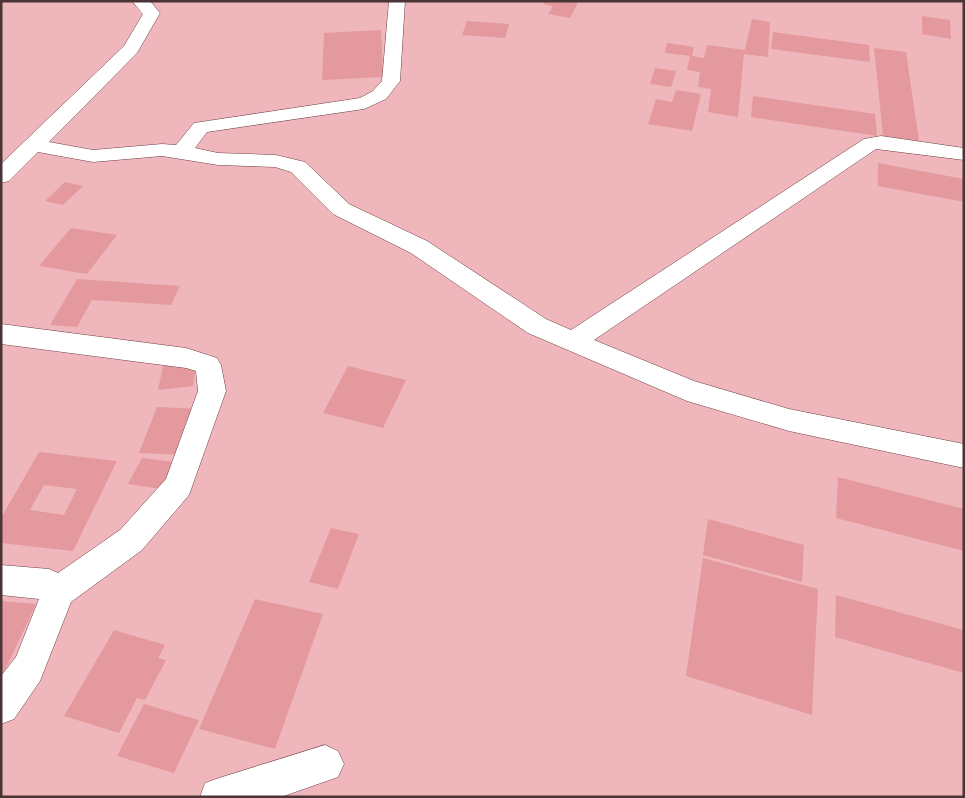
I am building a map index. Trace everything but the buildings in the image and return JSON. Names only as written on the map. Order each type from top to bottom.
[{"type":"street","points":[[1,176],[132,49],[152,13],[140,1]]},
{"type":"street","points":[[181,152],[201,127],[364,103],[376,98],[385,91],[391,81],[397,1]]},
{"type":"street","points":[[573,341],[871,143],[881,142],[964,154]]},
{"type":"street","points":[[34,145],[93,156],[162,150],[218,159],[276,161],[298,167],[341,209],[419,247],[537,326],[687,390],[789,420],[964,456]]},
{"type":"street","points":[[1,334],[186,358],[208,364],[212,391],[178,486],[131,540],[59,591],[28,669],[1,706]]},
{"type":"street","points":[[1,580],[49,585],[59,591]]},
{"type":"street","points":[[219,797],[325,764]]}]
